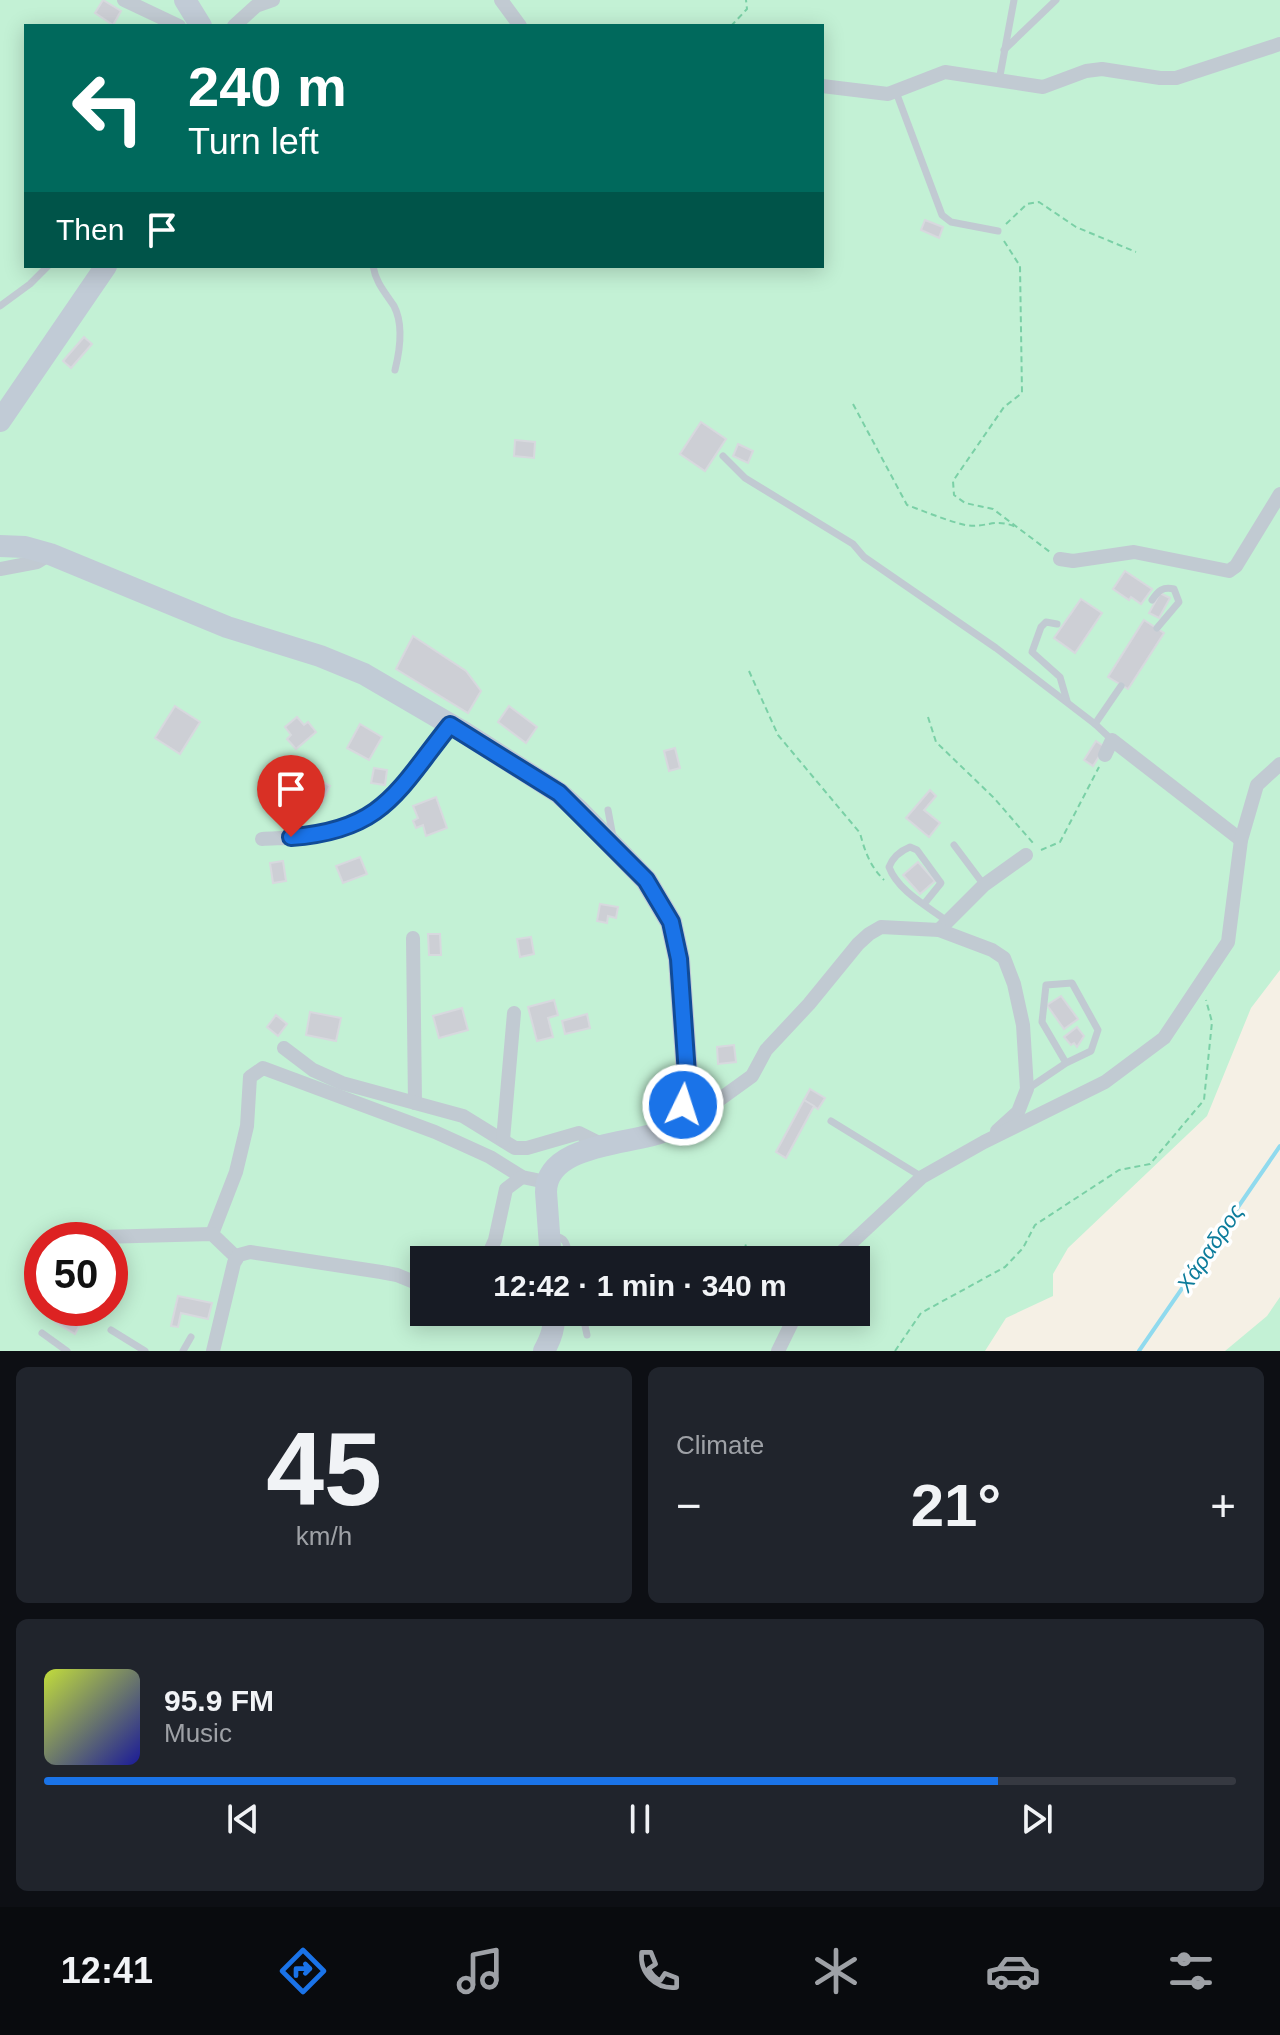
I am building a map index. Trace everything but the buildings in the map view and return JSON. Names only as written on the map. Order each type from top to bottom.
[{"type":"main road","points":[[185,0],[200,24]]},
{"type":"main road","points":[[0,421],[105,268]]},
{"type":"main road","points":[[0,546],[25,547],[50,554],[227,627],[344,664],[559,793],[646,880],[671,922],[679,959],[687,1074],[683,1105],[675,1121],[665,1131],[572,1156],[558,1164],[546,1182],[550,1246]]},
{"type":"main road","points":[[544,1351],[554,1326]]},
{"type":"street","points":[[124,0],[175,24]]},
{"type":"street","points":[[236,24],[256,6],[273,0]]},
{"type":"street","points":[[501,0],[519,24]]},
{"type":"street","points":[[824,86],[878,93],[896,92],[945,72],[1043,87],[1086,71],[1102,69],[1176,78],[1280,44]]},
{"type":"street","points":[[1060,559],[1073,561],[1134,552],[1229,571],[1236,566],[1280,494]]},
{"type":"street","points":[[0,569],[37,562],[50,554]]},
{"type":"street","points":[[262,839],[319,835],[363,821],[394,796],[450,725]]},
{"type":"street","points":[[1105,755],[1112,740],[1241,840]]},
{"type":"street","points":[[848,1246],[922,1177],[984,1142],[1105,1082],[1164,1038],[1228,942],[1241,840],[1257,785],[1280,764]]},
{"type":"street","points":[[943,925],[984,885],[1026,855]]},
{"type":"street","points":[[675,1121],[716,1102],[752,1076],[766,1050],[869,934],[881,927],[943,925],[1004,958],[1014,984],[1023,1025],[1027,1089],[1018,1112],[984,1142]]},
{"type":"street","points":[[413,938],[415,1103]]},
{"type":"street","points":[[503,1140],[514,1013]]},
{"type":"street","points":[[284,1048],[313,1070],[342,1083],[463,1116],[515,1148],[527,1148],[579,1133],[605,1146]]},
{"type":"street","points":[[212,1234],[236,1172],[247,1126],[250,1077],[263,1068],[435,1132],[490,1157],[522,1177],[546,1182]]},
{"type":"street","points":[[492,1246],[506,1189],[522,1177]]},
{"type":"street","points":[[128,1236],[212,1234],[236,1257]]},
{"type":"street","points":[[236,1257],[250,1252],[366,1269],[410,1280]]},
{"type":"street","points":[[213,1351],[236,1257]]},
{"type":"street","points":[[778,1351],[790,1326]]},
{"type":"lane","points":[[999,81],[1014,0]]},
{"type":"lane","points":[[1003,51],[1056,0]]},
{"type":"lane","points":[[824,94],[845,87]]},
{"type":"lane","points":[[896,92],[942,215],[951,222],[998,231]]},
{"type":"lane","points":[[0,306],[46,268]]},
{"type":"lane","points":[[373,268],[375,278],[399,318],[399,352],[395,370]]},
{"type":"lane","points":[[723,456],[745,478],[853,544],[864,557],[996,648],[1112,740]]},
{"type":"lane","points":[[1152,600],[1158,591],[1168,587],[1174,589],[1179,597],[1179,602],[1157,628]]},
{"type":"lane","points":[[1057,624],[1046,622],[1041,627],[1032,652],[1060,677],[1068,703]]},
{"type":"lane","points":[[1095,724],[1121,686]]},
{"type":"lane","points":[[608,810],[614,847]]},
{"type":"lane","points":[[954,845],[984,885]]},
{"type":"lane","points":[[924,904],[941,883],[917,850],[910,847],[903,850],[889,867],[910,895],[924,904],[943,925]]},
{"type":"lane","points":[[1027,1089],[1066,1063],[1091,1051],[1098,1030],[1072,983],[1046,985],[1042,1022],[1066,1063]]},
{"type":"lane","points":[[831,1121],[922,1177]]},
{"type":"lane","points":[[550,1236],[561,1236],[567,1246]]},
{"type":"lane","points":[[585,1326],[587,1335]]},
{"type":"lane","points":[[111,1330],[145,1351]]},
{"type":"lane","points":[[42,1333],[67,1351]]},
{"type":"lane","points":[[183,1351],[191,1337]]},
{"type":"path","points":[[733,24],[747,9],[746,0]]},
{"type":"path","points":[[1060,559],[993,509],[965,503],[954,495],[953,481],[1004,407],[1022,393],[1020,266],[998,231],[1027,204],[1039,202],[1076,227],[1136,252]]},
{"type":"path","points":[[853,404],[907,505],[965,525],[978,526],[1001,521],[1017,528]]},
{"type":"path","points":[[749,671],[778,735],[860,833],[873,869],[890,887]]},
{"type":"path","points":[[928,717],[936,742],[994,798],[1039,850],[1060,842],[1105,755]]},
{"type":"path","points":[[895,1351],[921,1313],[1005,1267],[1023,1248],[1035,1225],[1119,1170],[1150,1164],[1204,1100],[1212,1022],[1201,984]]},
{"type":"green space","points":[[0,0],[1280,0],[1280,1351],[0,1351]]},
{"type":"sand","points":[[1280,970],[1280,1297],[1267,1316],[1225,1351],[985,1351],[1006,1318],[1053,1296],[1053,1274],[1068,1248],[1207,1116],[1251,1008]]},
{"type":"waterway","name":"Χάραδρος","points":[[1139,1351],[1280,1146]]},
{"type":"route","points":[[291,837],[336,831],[363,821],[378,811],[394,796],[450,725],[559,793],[646,880],[671,922],[679,959],[687,1074],[683,1105]]}]
